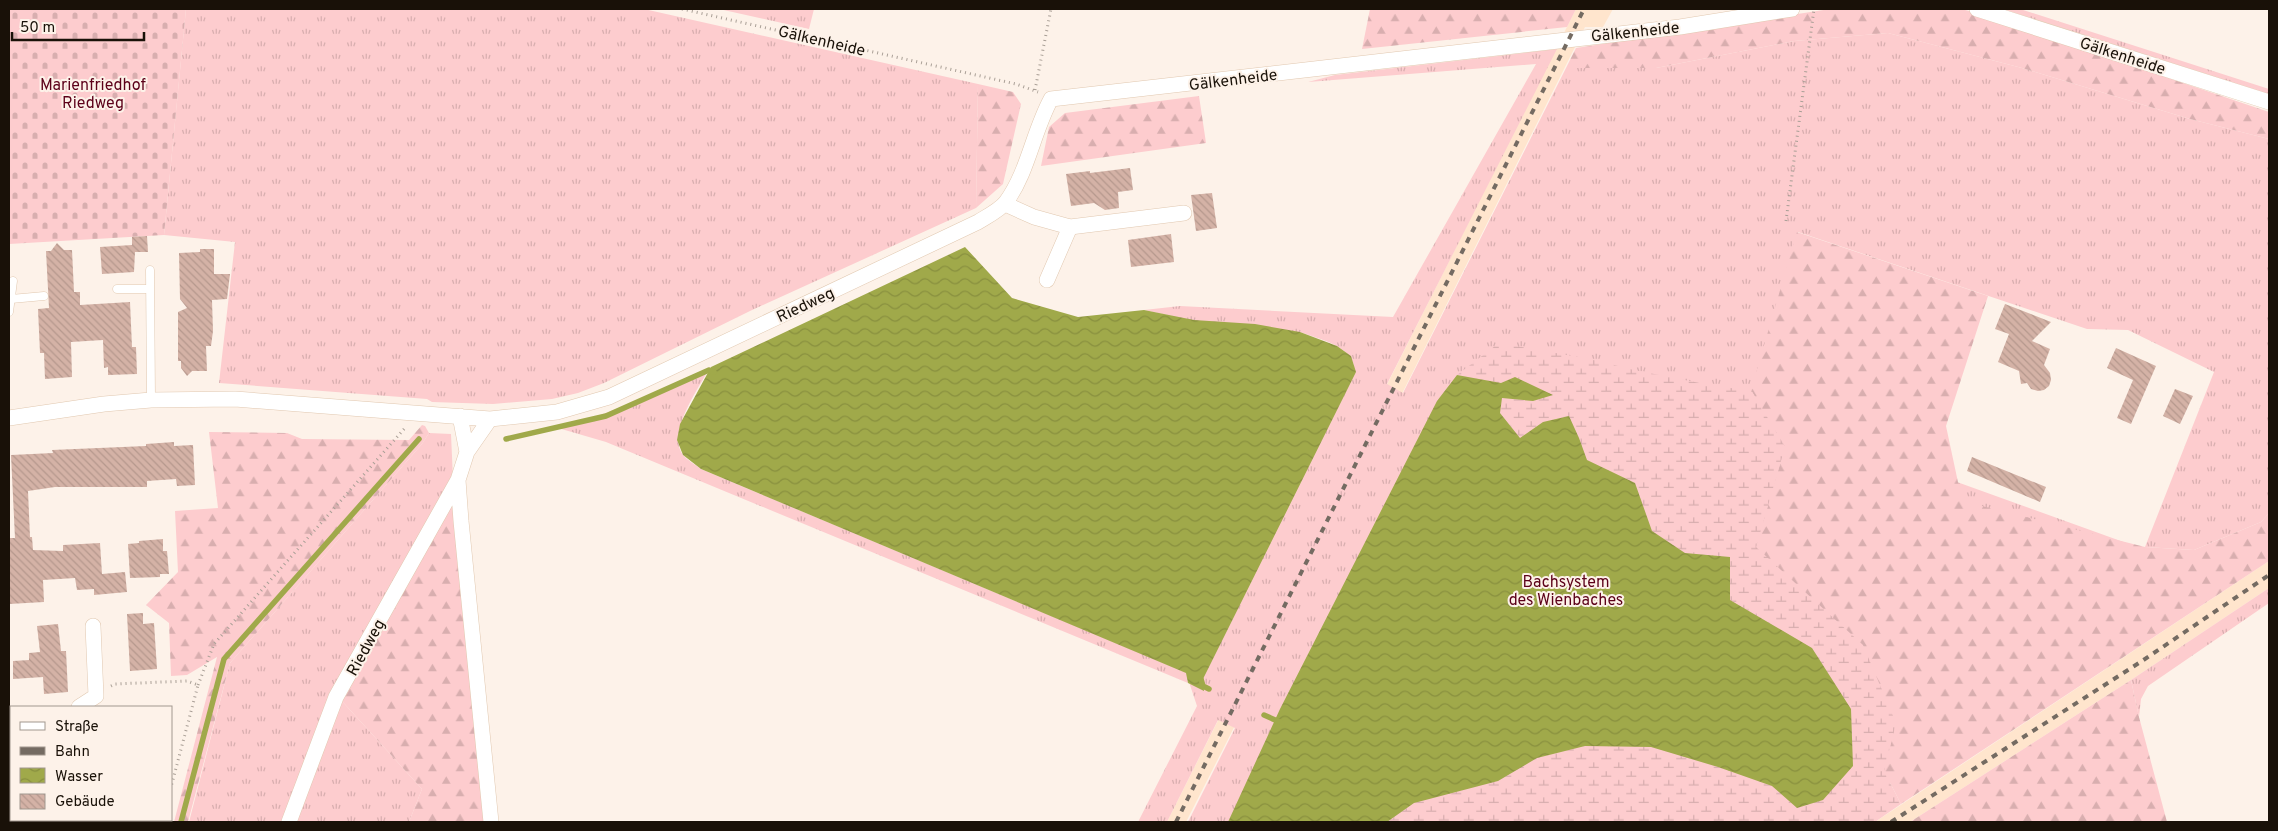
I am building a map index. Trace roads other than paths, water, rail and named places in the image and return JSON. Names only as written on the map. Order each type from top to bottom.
[{"type":"street","name":"Gälkenheide","points":[[1051,99],[1680,27],[1792,9]]},
{"type":"street","name":"Gälkenheide","points":[[1977,9],[2269,102]]},
{"type":"street","name":"Riedweg","points":[[9,418],[104,404],[152,400],[235,399],[490,418],[557,412],[609,397],[978,222],[1005,204],[1020,177],[1042,115],[1051,99]]},
{"type":"street","points":[[1005,204],[1034,217],[1070,227],[1184,214]]},
{"type":"street","points":[[1047,280],[1070,227]]},
{"type":"street","name":"Riedweg","points":[[460,416],[467,452]]},
{"type":"street","name":"Riedweg","points":[[289,822],[336,697],[458,480],[467,452],[490,418]]},
{"type":"street","name":"Riedweg","points":[[458,480],[491,822]]},
{"type":"street","points":[[81,706],[96,696],[93,626]]},
{"type":"lane","points":[[150,270],[148,289],[152,400]]},
{"type":"lane","points":[[9,312],[13,281]]},
{"type":"lane","points":[[117,289],[148,289]]},
{"type":"lane","points":[[11,299],[44,296]]},
{"type":"water","points":[[965,247],[1012,298],[1078,317],[1144,310],[1194,320],[1255,324],[1300,332],[1337,346],[1351,356],[1356,372],[1203,679],[1204,691],[1188,683],[1186,673],[701,469],[683,455],[677,440],[680,424],[711,367]]},
{"type":"water","points":[[1457,375],[1501,383],[1515,377],[1553,395],[1533,401],[1502,398],[1500,413],[1520,438],[1543,422],[1569,416],[1587,460],[1635,483],[1652,531],[1685,553],[1730,557],[1730,600],[1812,648],[1851,709],[1853,766],[1823,800],[1797,808],[1772,786],[1718,767],[1651,747],[1585,746],[1537,758],[1498,781],[1414,803],[1387,822],[1228,822],[1280,709],[1437,401]]},
{"type":"waterway","points":[[506,439],[606,416],[709,370],[714,372]]},
{"type":"waterway","points":[[181,822],[224,659],[419,439]]},
{"type":"waterway","points":[[1201,679],[1203,686],[1209,689]]},
{"type":"waterway","points":[[1264,715],[1282,723]]},
{"type":"railway","points":[[1176,822],[1584,9]]},
{"type":"railway","points":[[1891,822],[2142,661],[2269,575]]},
{"type":"park label","name":"Marienfriedhof Riedweg","points":[[93,93]]},
{"type":"park label","name":"Bachsystem des Wienbaches","points":[[1566,590]]}]
